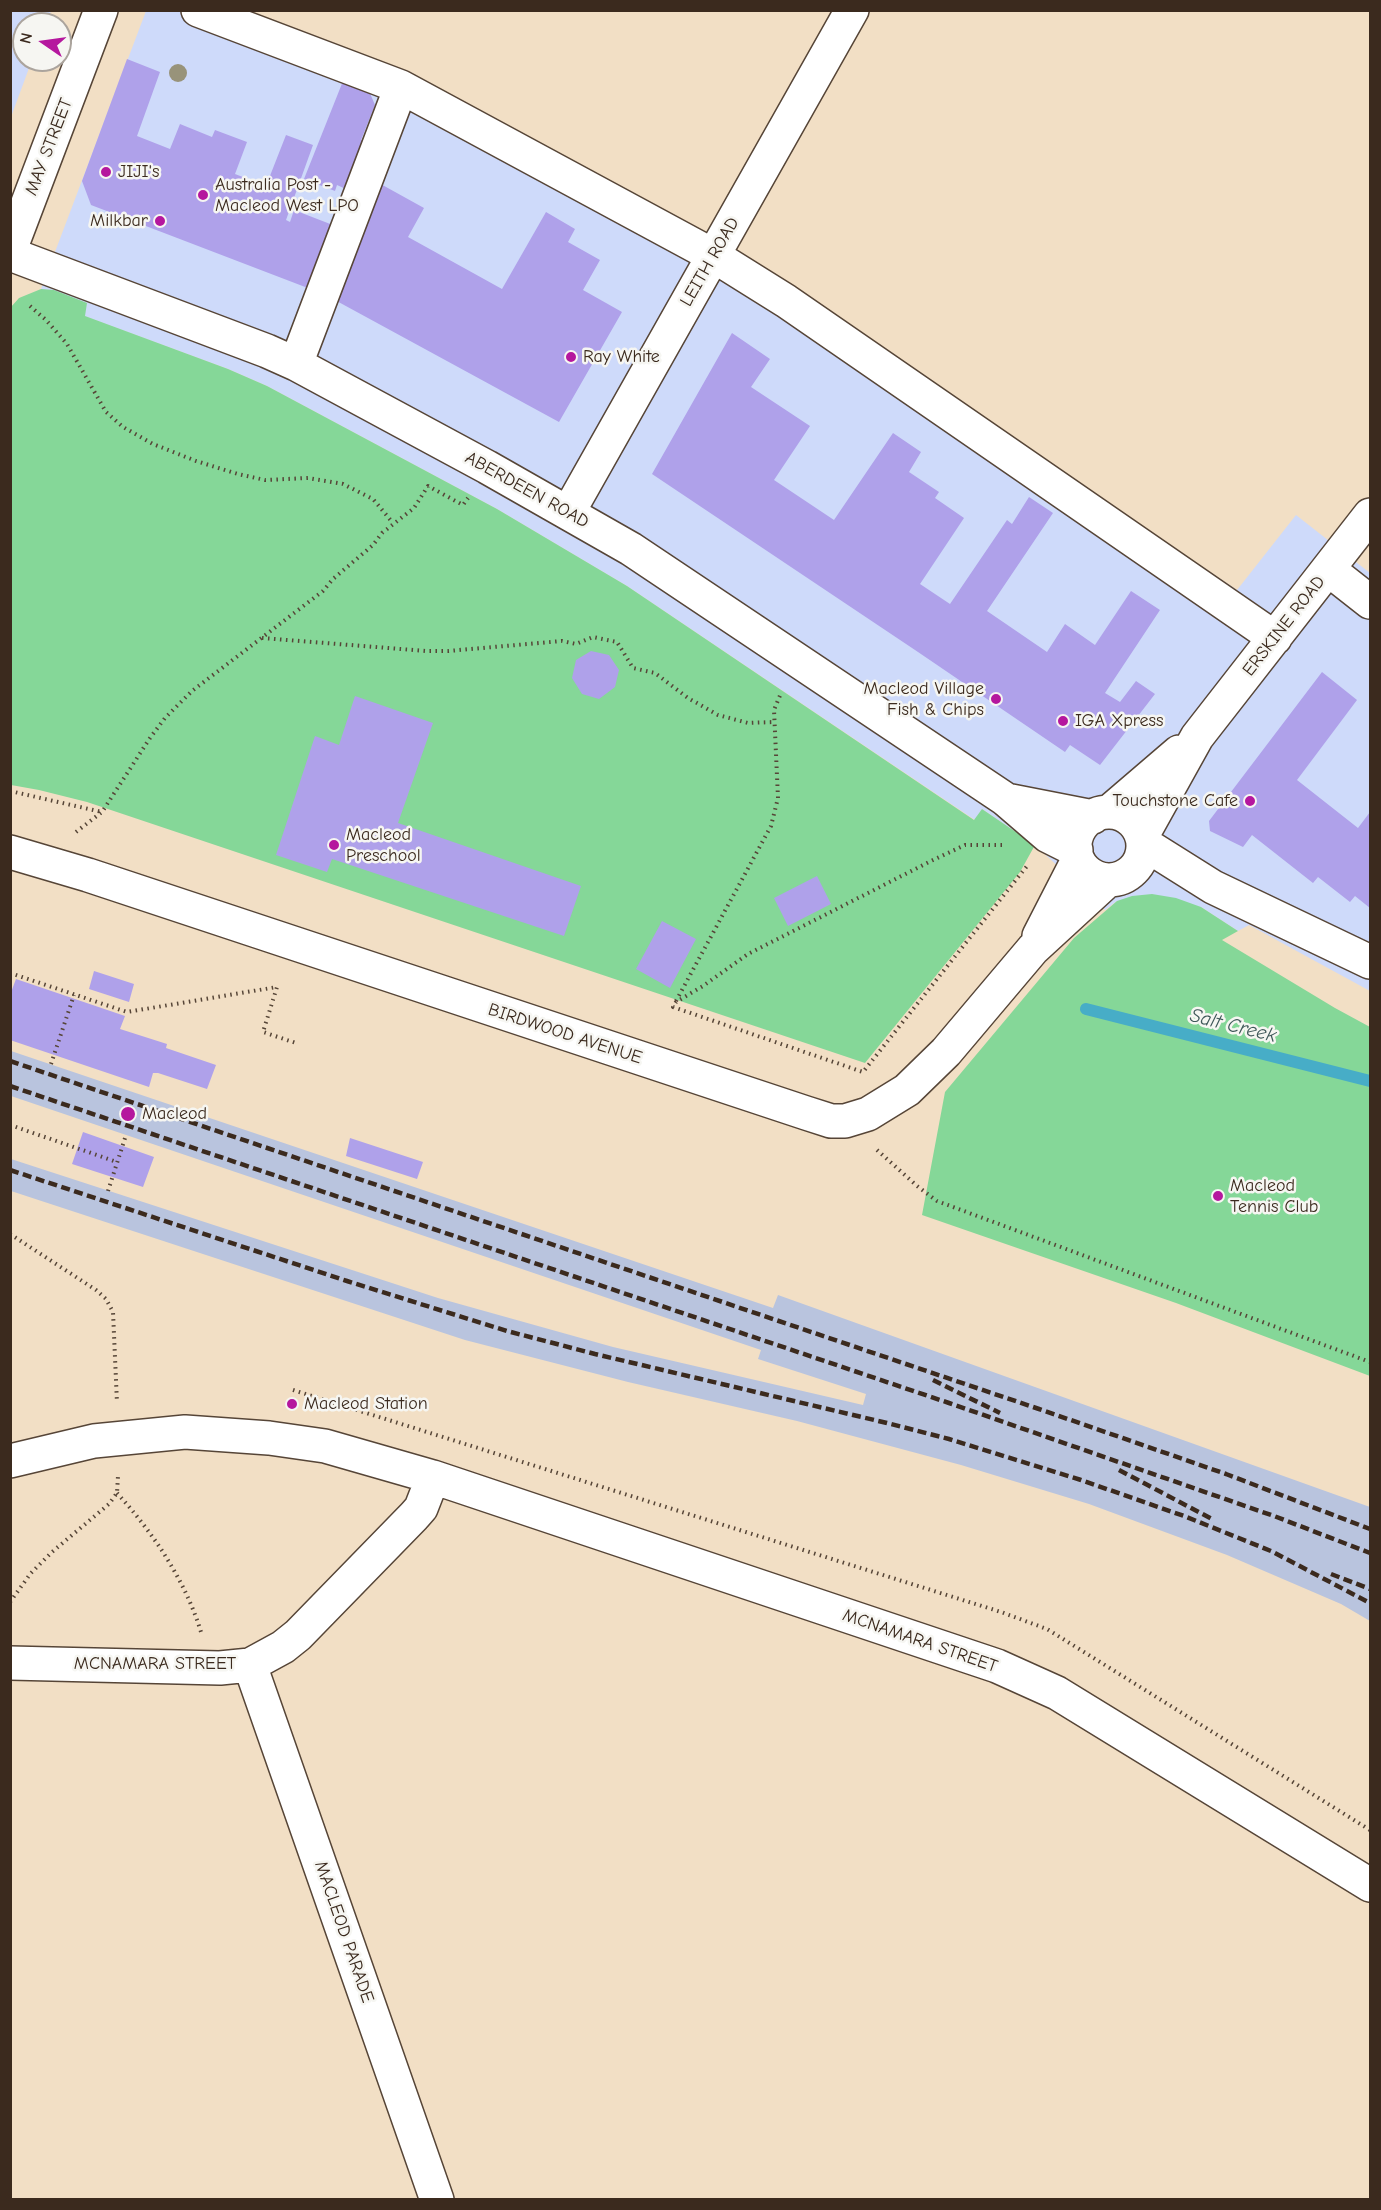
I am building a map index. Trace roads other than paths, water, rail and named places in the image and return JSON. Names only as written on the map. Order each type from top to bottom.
[{"type":"street","name":"MAY STREET","points":[[10,252],[101,10]]},
{"type":"street","points":[[198,10],[401,87],[714,256],[796,308],[1275,638]]},
{"type":"street","name":"LEITH ROAD","points":[[568,513],[852,10]]},
{"type":"street","points":[[296,364],[401,87]]},
{"type":"street","name":"ABERDEEN ROAD","points":[[10,252],[296,364],[487,467],[671,575],[1005,799],[1067,848]]},
{"type":"street","name":"ERSKINE ROAD","points":[[1142,839],[1197,737],[1371,515]]},
{"type":"street","points":[[1328,569],[1371,602]]},
{"type":"street","name":"ERSKINE ROAD","points":[[1101,814],[1197,737]]},
{"type":"street","name":"ABERDEEN ROAD","points":[[1005,799],[1101,814]]},
{"type":"street","points":[[1213,887],[1113,880],[1090,874],[1067,848],[1076,840],[1079,830],[1101,814],[1129,819],[1142,839],[1213,887],[1371,962]]},
{"type":"street","points":[[1113,880],[1129,874],[1138,866],[1142,855],[1142,839]]},
{"type":"street","name":"BIRDWOOD AVENUE","points":[[1033,948],[1061,891],[1067,848]]},
{"type":"street","name":"BIRDWOOD AVENUE","points":[[20,859],[88,875],[831,1121],[845,1121],[868,1114],[907,1090],[946,1052],[1033,948],[1113,880]]},
{"type":"street","name":"MCNAMARA STREET","points":[[10,1461],[93,1441],[185,1432],[269,1438],[325,1446],[433,1477],[997,1666],[1057,1693],[1371,1885]]},
{"type":"street","name":"MCNAMARA STREET","points":[[10,1663],[220,1668],[250,1665],[270,1655],[298,1635],[406,1525],[421,1508],[433,1477]]},
{"type":"street","name":"MACLEOD PARADE","points":[[250,1665],[437,2199]]},
{"type":"waterway","name":"Salt Creek","points":[[1086,1009],[1370,1081]]},
{"type":"railway","points":[[10,1061],[1039,1409],[1226,1474],[1370,1529]]},
{"type":"railway","points":[[10,1086],[949,1403],[1274,1516],[1370,1553]]},
{"type":"railway","points":[[10,1170],[507,1331],[949,1439],[1081,1480],[1184,1516],[1271,1551],[1370,1603]]},
{"type":"railway","points":[[933,1380],[1000,1413]]},
{"type":"railway","points":[[1119,1470],[1212,1519]]},
{"type":"railway","points":[[1331,1574],[1370,1589]]},
{"type":"place","name":"JIJI's","points":[[106,172]]},
{"type":"place","name":"Australia Post - Macleod West LPO","points":[[203,195]]},
{"type":"place","name":"Milkbar","points":[[160,221]]},
{"type":"place","name":"Ray White","points":[[571,357]]},
{"type":"place","name":"Macleod Village Fish & Chips","points":[[996,699]]},
{"type":"place","name":"IGA Xpress","points":[[1063,721]]},
{"type":"place","name":"Touchstone Cafe","points":[[1250,801]]},
{"type":"place","name":"Macleod Preschool","points":[[334,845]]},
{"type":"place","name":"Macleod","points":[[128,1114]]},
{"type":"place","name":"Macleod Tennis Club","points":[[1218,1196]]},
{"type":"place","name":"Macleod Station","points":[[292,1404]]}]
